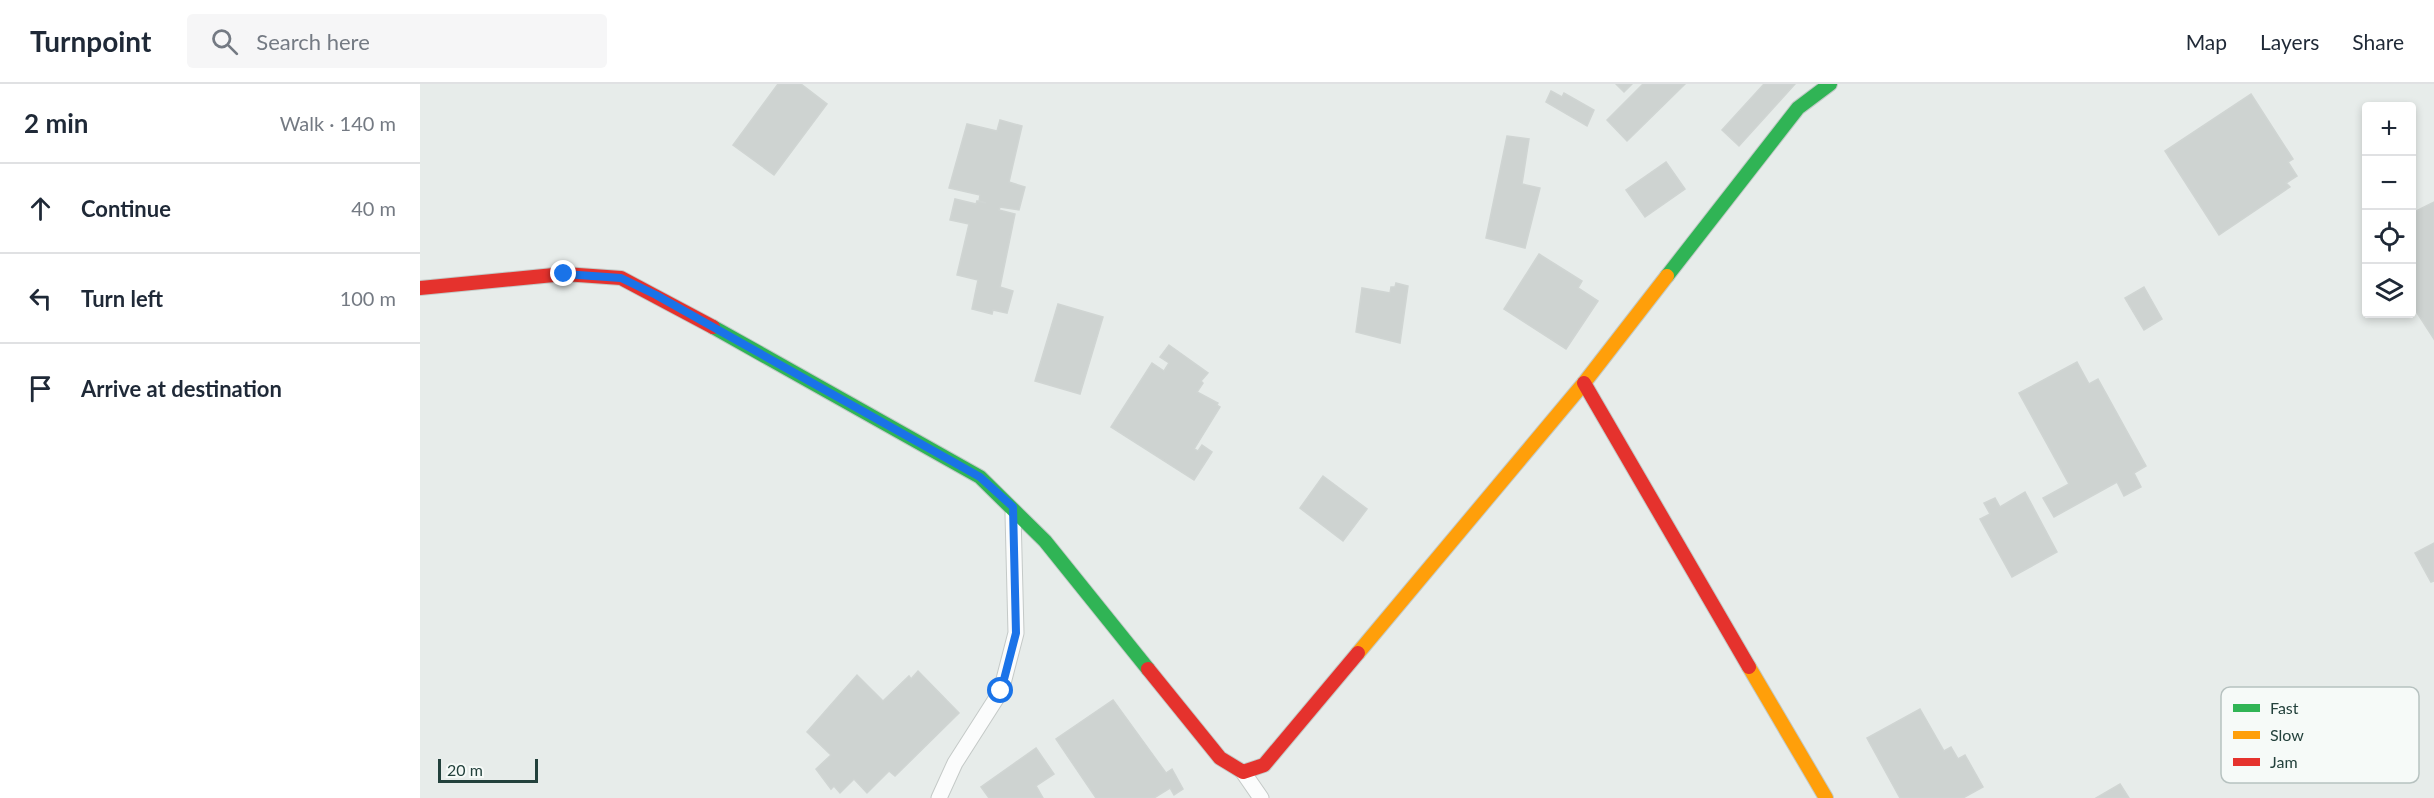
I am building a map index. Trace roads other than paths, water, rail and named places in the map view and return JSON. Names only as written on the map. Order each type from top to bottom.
[{"type":"street","points":[[420,288],[564,274],[621,278],[656,295],[980,477],[1045,541],[1220,758],[1243,772],[1264,765],[1584,383],[1798,108],[1830,84]]},
{"type":"street","points":[[1584,383],[1826,798]]},
{"type":"lane","points":[[939,798],[956,763],[1001,691],[1016,633],[1013,507]]},
{"type":"lane","points":[[1243,772],[1261,798]]}]
